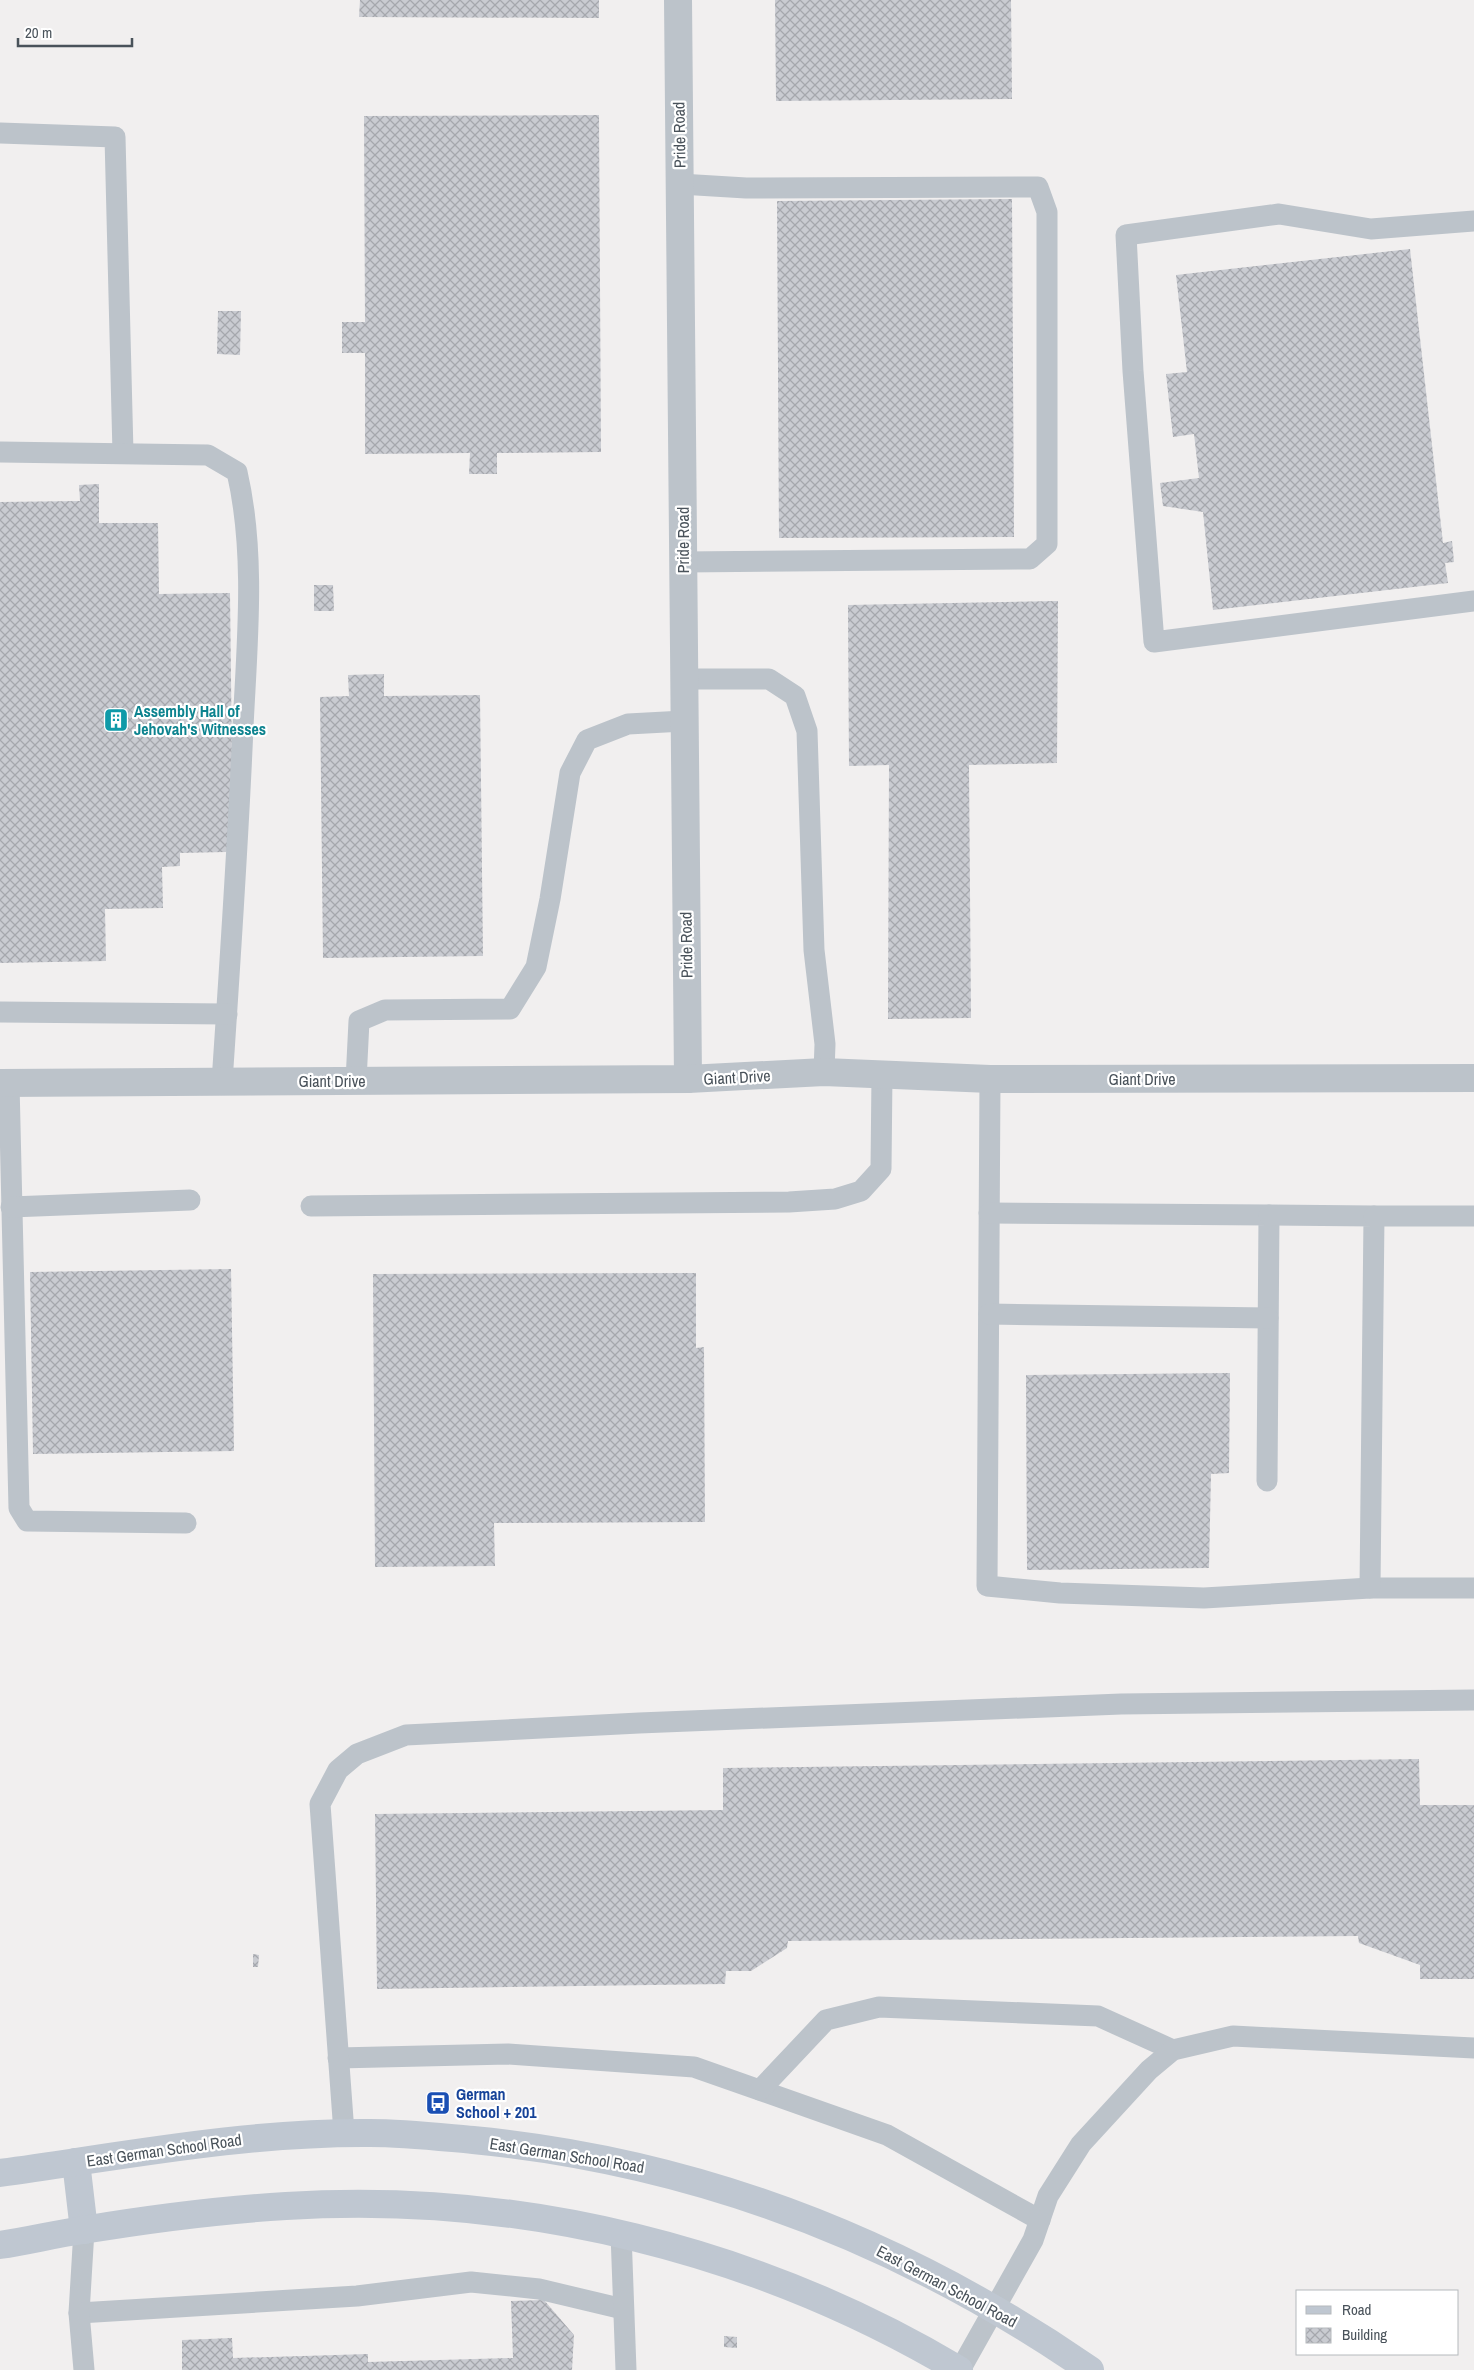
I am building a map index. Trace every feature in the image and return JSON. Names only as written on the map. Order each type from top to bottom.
[{"type":"street","name":"Pride Road","points":[[678,0],[688,1079]]},
{"type":"street","name":"Giant Drive","points":[[4,1082],[688,1079],[824,1072],[990,1079],[1474,1078]]},
{"type":"street","name":"East German School Road","points":[[0,2173],[235,2140],[344,2133],[382,2133],[509,2144],[636,2166],[712,2185],[780,2207],[842,2232],[905,2261],[996,2310],[1090,2370]]},
{"type":"street","points":[[76,2162],[84,2230]]},
{"type":"street","points":[[0,2245],[84,2230],[220,2212],[287,2206],[354,2204],[424,2206],[491,2212],[621,2233],[688,2250],[754,2272],[815,2296],[877,2325],[960,2370]]},
{"type":"lane","points":[[0,133],[115,137],[123,453]]},
{"type":"lane","points":[[680,184],[746,188],[1038,187],[1047,212],[1047,544],[1030,559],[683,562]]},
{"type":"lane","points":[[1474,221],[1371,229],[1278,214],[1126,235],[1133,371],[1154,642],[1474,600]]},
{"type":"lane","points":[[0,452],[208,455],[237,472],[243,500],[249,610],[222,1082]]},
{"type":"lane","points":[[684,679],[769,678],[795,696],[807,731],[814,950],[825,1044],[824,1072]]},
{"type":"lane","points":[[356,1081],[359,1021],[385,1010],[510,1009],[536,967],[550,899],[570,773],[587,740],[628,724],[684,721]]},
{"type":"lane","points":[[0,1012],[227,1014]]},
{"type":"lane","points":[[311,1206],[789,1202],[836,1199],[861,1191],[882,1169],[882,1074]]},
{"type":"lane","points":[[990,1079],[987,1586],[1060,1592],[1204,1598],[1370,1588],[1474,1588]]},
{"type":"lane","points":[[4,1082],[11,1208],[19,1508],[27,1521],[186,1524]]},
{"type":"lane","points":[[11,1208],[190,1200]]},
{"type":"lane","points":[[989,1213],[1474,1216]]},
{"type":"lane","points":[[1267,1481],[1269,1215]]},
{"type":"lane","points":[[1370,1588],[1374,1216]]},
{"type":"lane","points":[[989,1314],[1268,1318]]},
{"type":"lane","points":[[344,2133],[320,1804],[338,1770],[356,1754],[406,1735],[658,1722],[1121,1704],[1474,1700]]},
{"type":"lane","points":[[760,2090],[826,2020],[879,2007],[1098,2016],[1173,2050]]},
{"type":"lane","points":[[960,2370],[996,2310],[1033,2240],[1048,2196],[1081,2144],[1149,2070],[1173,2050],[1233,2036],[1474,2048]]},
{"type":"lane","points":[[338,2058],[508,2054],[694,2067],[887,2135],[1040,2220]]},
{"type":"lane","points":[[84,2230],[78,2313],[84,2370]]},
{"type":"lane","points":[[621,2233],[626,2370]]},
{"type":"lane","points":[[78,2313],[357,2296],[471,2282],[538,2288],[623,2309]]},
{"type":"building","points":[[360,0],[599,0],[599,18],[359,17]]},
{"type":"building","points":[[775,0],[1011,0],[1012,99],[776,101]]},
{"type":"building","points":[[599,115],[601,452],[497,453],[497,474],[469,474],[470,453],[365,454],[365,353],[342,353],[342,322],[365,322],[364,116]]},
{"type":"building","points":[[1012,199],[1014,537],[779,538],[777,201]]},
{"type":"building","points":[[1410,249],[1443,543],[1452,541],[1454,562],[1445,563],[1448,583],[1213,610],[1203,512],[1163,506],[1160,483],[1199,478],[1194,434],[1173,437],[1166,374],[1187,372],[1176,275]]},
{"type":"building","points":[[218,311],[241,311],[240,355],[217,354]]},
{"type":"building","name":"Assembly Hall of Jehovah's Witnesses","points":[[99,484],[99,523],[158,523],[159,594],[230,593],[233,845],[226,852],[180,853],[180,866],[162,867],[163,908],[105,909],[106,961],[0,963],[0,502],[80,501],[79,485]]},
{"type":"building","points":[[314,585],[333,585],[334,611],[314,611]]},
{"type":"building","points":[[1058,601],[1057,763],[969,765],[971,1018],[888,1019],[889,765],[849,766],[848,605]]},
{"type":"building","points":[[384,674],[384,696],[480,695],[483,956],[323,958],[320,697],[349,696],[348,675]]},
{"type":"building","points":[[231,1269],[234,1451],[33,1454],[30,1272]]},
{"type":"building","points":[[696,1273],[696,1348],[704,1347],[705,1522],[494,1523],[495,1566],[375,1567],[373,1274]]},
{"type":"building","points":[[1230,1373],[1229,1473],[1211,1474],[1209,1568],[1027,1570],[1026,1375]]},
{"type":"building","points":[[1419,1759],[1420,1805],[1474,1805],[1474,1979],[1420,1979],[1420,1965],[1359,1943],[1358,1936],[788,1941],[787,1948],[751,1971],[726,1971],[725,1984],[377,1989],[375,1814],[723,1810],[723,1768]]},
{"type":"building","points":[[253,1954],[259,1955],[258,1967],[253,1967]]},
{"type":"building","points":[[544,2300],[574,2335],[572,2370],[182,2370],[182,2340],[232,2338],[233,2358],[368,2354],[368,2362],[513,2358],[511,2301]]},
{"type":"building","points":[[724,2336],[737,2337],[737,2348],[724,2347]]},
{"type":"place","name":"Assembly Hall of Jehovah's Witnesses","points":[[116,720]]},
{"type":"place","name":"German School + 201","points":[[438,2103]]}]
